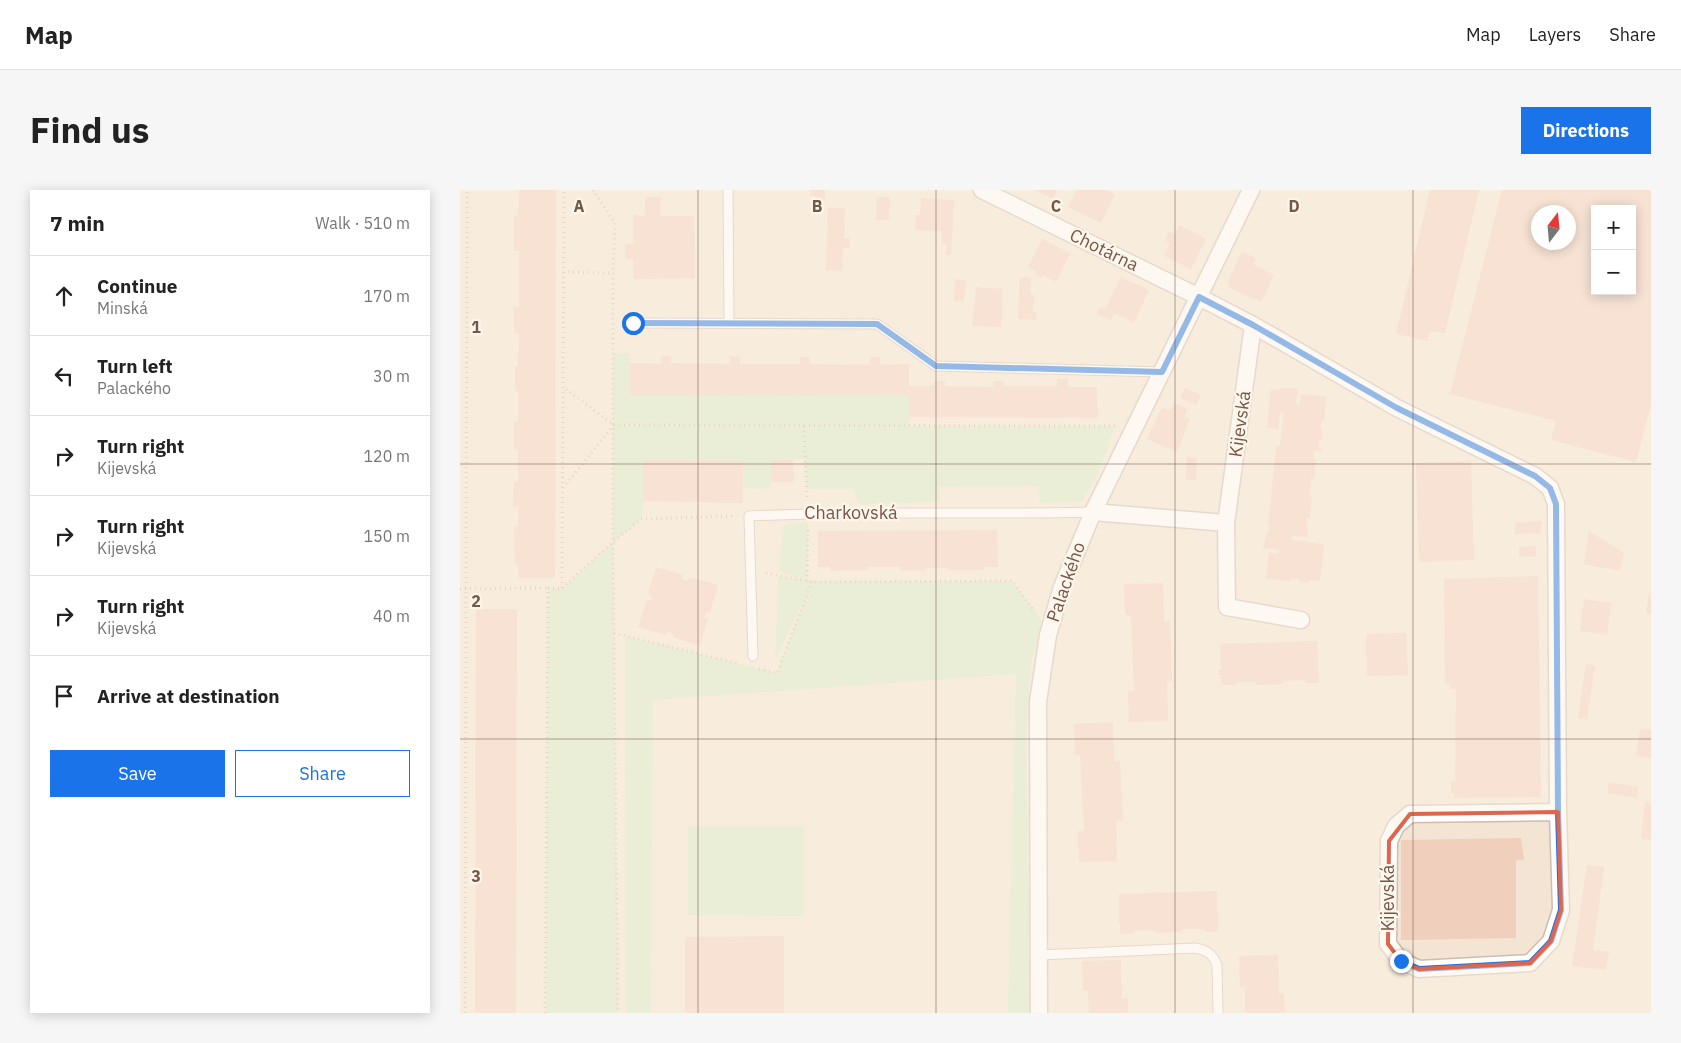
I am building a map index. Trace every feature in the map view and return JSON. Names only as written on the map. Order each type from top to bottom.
[{"type":"street","name":"Chotárna","points":[[982,190],[1199,297]]},
{"type":"street","name":"Palackého","points":[[1039,1013],[1038,702],[1049,630],[1062,587],[1093,512],[1251,190]]},
{"type":"street","name":"Kijevská","points":[[1199,297],[1253,325],[1397,408],[1535,476],[1550,488],[1556,504],[1558,812],[1561,910],[1551,941],[1530,963],[1419,969],[1401,961],[1388,944],[1388,841],[1396,826],[1410,814],[1558,812]]},
{"type":"street","name":"Kijevská","points":[[1253,325],[1226,524],[1227,607],[1300,620]]},
{"type":"street","points":[[1093,512],[1226,524]]},
{"type":"lane","points":[[728,190],[729,323]]},
{"type":"lane","points":[[633,323],[877,324],[936,366],[1162,372]]},
{"type":"lane","name":"Charkovská","points":[[749,516],[808,513],[1093,512]]},
{"type":"lane","points":[[749,516],[753,656]]},
{"type":"lane","points":[[1040,955],[1195,948],[1203,950],[1215,959],[1217,965],[1218,1013]]},
{"type":"path","points":[[465,1013],[467,190]]},
{"type":"path","points":[[562,589],[564,190]]},
{"type":"path","points":[[593,190],[615,223],[613,273],[613,542],[618,1013]]},
{"type":"path","points":[[563,272],[613,273]]},
{"type":"path","points":[[563,388],[614,425],[1135,427]]},
{"type":"path","points":[[562,489],[614,425]]},
{"type":"path","points":[[804,426],[808,513],[807,581]]},
{"type":"path","points":[[460,589],[562,589],[640,519],[749,516]]},
{"type":"path","points":[[751,570],[812,582],[1012,580],[1049,630]]},
{"type":"path","points":[[758,669],[777,673],[812,582]]},
{"type":"path","points":[[545,1013],[548,588]]},
{"type":"path","points":[[614,633],[749,666]]},
{"type":"highlighted area","points":[[1558,812],[1561,910],[1551,941],[1530,963],[1419,969],[1401,961],[1388,944],[1389,841],[1410,814]]},
{"type":"shaded area","points":[[460,190],[1651,190],[1651,1013],[460,1013]]},
{"type":"green space","points":[[613,353],[630,353],[630,395],[909,396],[909,426],[1114,426],[1101,466],[1081,502],[1040,503],[1038,486],[939,487],[940,501],[860,505],[853,489],[807,489],[805,459],[771,460],[770,489],[743,488],[743,461],[644,460],[641,519],[613,542]]},
{"type":"green space","points":[[808,522],[808,581],[1012,581],[1043,622],[1031,663],[1026,755],[1031,1013],[1008,1013],[1016,674],[653,700],[651,1013],[626,1013],[625,636],[777,673],[808,591],[775,661],[779,576],[804,580],[779,571],[783,526]]},
{"type":"green space","points":[[613,542],[618,1013],[545,1013],[548,588],[562,589]]},
{"type":"green space","points":[[688,826],[804,826],[804,916],[688,915]]},
{"type":"building","points":[[519,190],[556,190],[555,578],[518,578],[518,564],[515,564],[514,527],[518,527],[518,507],[513,507],[514,481],[518,482],[518,449],[514,449],[514,422],[518,422],[518,391],[515,391],[515,366],[518,366],[519,333],[514,333],[514,307],[519,307],[519,251],[514,251],[514,216],[518,216]]},
{"type":"building","points":[[810,190],[825,190],[825,202],[815,202],[815,196],[810,196]]},
{"type":"building","points":[[1035,190],[1057,190],[1053,199]]},
{"type":"building","points":[[1077,190],[1106,190],[1115,194],[1101,223],[1068,207]]},
{"type":"building","points":[[1430,190],[1479,190],[1445,333],[1430,331],[1427,341],[1396,334]]},
{"type":"building","points":[[1502,190],[1651,190],[1651,404],[1636,462],[1551,440],[1556,421],[1450,394]]},
{"type":"building","points":[[645,197],[661,197],[660,216],[694,216],[695,278],[634,279],[633,259],[626,259],[625,244],[633,244],[633,215],[645,216]]},
{"type":"building","points":[[877,197],[890,197],[889,220],[876,220]]},
{"type":"building","points":[[921,198],[954,200],[951,255],[946,255],[947,244],[942,244],[942,231],[915,230],[916,215],[920,215]]},
{"type":"building","points":[[828,208],[845,208],[844,238],[850,238],[850,248],[843,248],[842,271],[826,270]]},
{"type":"building","points":[[1179,225],[1206,239],[1191,269],[1164,256],[1170,243],[1165,240],[1169,231],[1175,234]]},
{"type":"building","points":[[1042,239],[1070,253],[1056,282],[1043,275],[1041,278],[1035,275],[1036,271],[1028,267]]},
{"type":"building","points":[[1242,252],[1256,258],[1253,264],[1274,275],[1261,302],[1230,288],[1228,281]]},
{"type":"building","points":[[1020,277],[1031,278],[1030,294],[1034,295],[1033,312],[1037,312],[1036,320],[1018,319]]},
{"type":"building","points":[[1121,277],[1149,290],[1134,323],[1114,313],[1111,320],[1097,314],[1100,307],[1105,309]]},
{"type":"building","points":[[955,279],[966,280],[964,301],[954,301]]},
{"type":"building","points":[[976,287],[1003,289],[1001,327],[972,326]]},
{"type":"building","points":[[661,356],[671,356],[671,363],[730,364],[730,356],[740,357],[740,364],[800,364],[800,357],[810,357],[810,364],[869,365],[870,357],[880,357],[880,365],[909,364],[909,386],[934,386],[934,381],[945,381],[945,386],[993,387],[993,381],[1004,381],[1004,386],[1057,386],[1057,379],[1068,379],[1068,387],[1097,387],[1098,418],[909,417],[909,396],[630,395],[630,363],[661,364]]},
{"type":"building","points":[[1185,388],[1201,395],[1196,405],[1180,398]]},
{"type":"building","points":[[1281,388],[1298,388],[1296,403],[1300,404],[1301,394],[1326,397],[1324,421],[1321,421],[1321,430],[1323,430],[1322,441],[1319,440],[1319,448],[1323,449],[1323,451],[1314,451],[1313,458],[1316,459],[1314,479],[1311,479],[1309,497],[1312,497],[1311,518],[1307,518],[1307,537],[1292,536],[1291,540],[1324,544],[1320,581],[1310,580],[1310,583],[1299,582],[1299,579],[1291,578],[1291,581],[1266,578],[1269,553],[1278,554],[1279,550],[1263,548],[1267,532],[1269,532],[1270,524],[1268,524],[1276,445],[1280,446],[1284,413],[1280,413],[1278,429],[1267,428],[1271,389],[1280,390]]},
{"type":"building","points":[[1174,403],[1187,409],[1184,417],[1190,419],[1177,452],[1147,439],[1162,407],[1170,411]]},
{"type":"building","points":[[1187,457],[1197,458],[1196,480],[1186,480]]},
{"type":"building","points":[[643,460],[743,461],[743,503],[643,501]]},
{"type":"building","points":[[771,460],[793,460],[794,482],[771,482]]},
{"type":"building","points":[[1471,461],[1474,560],[1419,562],[1416,463]]},
{"type":"building","points":[[1541,521],[1541,533],[1515,534],[1515,523]]},
{"type":"building","points":[[997,530],[998,567],[984,567],[983,570],[926,568],[926,570],[900,571],[900,567],[868,567],[868,570],[830,571],[830,567],[818,567],[818,531]]},
{"type":"building","points":[[1589,531],[1624,553],[1620,571],[1584,564]]},
{"type":"building","points":[[1536,546],[1536,556],[1519,557],[1519,547]]},
{"type":"building","points":[[656,567],[683,575],[682,579],[688,581],[689,577],[718,585],[710,613],[706,612],[704,618],[708,619],[700,646],[673,637],[673,634],[667,632],[666,635],[638,627],[647,600],[651,601],[652,596],[648,594]]},
{"type":"building","points":[[1538,576],[1541,797],[1454,798],[1454,793],[1451,793],[1451,781],[1455,781],[1456,689],[1450,689],[1450,684],[1445,684],[1444,579]]},
{"type":"building","points":[[1163,583],[1164,621],[1170,621],[1172,681],[1167,681],[1168,721],[1129,722],[1128,691],[1134,691],[1131,616],[1125,615],[1124,584]]},
{"type":"building","points":[[1649,593],[1651,594],[1651,614],[1646,613]]},
{"type":"building","points":[[1584,599],[1611,603],[1607,635],[1580,631]]},
{"type":"building","points":[[476,609],[517,609],[516,1013],[475,1013]]},
{"type":"building","points":[[1406,633],[1408,675],[1367,676],[1366,634]]},
{"type":"building","points":[[1317,641],[1319,683],[1305,683],[1305,680],[1282,681],[1282,684],[1256,685],[1256,682],[1236,682],[1236,685],[1221,685],[1221,675],[1218,675],[1218,670],[1221,670],[1220,644]]},
{"type":"building","points":[[1586,664],[1595,666],[1587,719],[1578,718]]},
{"type":"building","points":[[1113,722],[1114,761],[1120,761],[1123,821],[1116,821],[1117,861],[1079,862],[1078,831],[1084,831],[1080,755],[1075,755],[1074,724]]},
{"type":"building","points":[[1640,729],[1651,730],[1651,758],[1636,756]]},
{"type":"building","points":[[1609,782],[1638,787],[1637,798],[1607,793]]},
{"type":"building","points":[[1645,802],[1651,803],[1651,840],[1641,839]]},
{"type":"building","points":[[1521,838],[1524,860],[1516,860],[1516,938],[1401,940],[1401,840]]},
{"type":"building","points":[[1587,865],[1604,867],[1593,950],[1609,952],[1606,970],[1572,966]]},
{"type":"building","points":[[1217,891],[1218,931],[1205,932],[1205,929],[1182,929],[1182,932],[1157,933],[1156,930],[1133,931],[1133,934],[1120,934],[1120,923],[1118,923],[1119,894]]},
{"type":"building","points":[[784,936],[784,1013],[685,1013],[685,937]]},
{"type":"building","points":[[1278,955],[1279,993],[1284,993],[1285,1013],[1245,1013],[1245,987],[1240,987],[1239,956]]},
{"type":"building","points":[[1121,960],[1122,998],[1128,998],[1128,1013],[1089,1013],[1088,991],[1083,991],[1082,961]]},
{"type":"route","points":[[633,323],[877,324],[936,366],[1162,372],[1199,297],[1253,325],[1397,408],[1535,476],[1550,488],[1556,504],[1558,812],[1561,910],[1551,941],[1530,963],[1419,969],[1401,961]]}]
